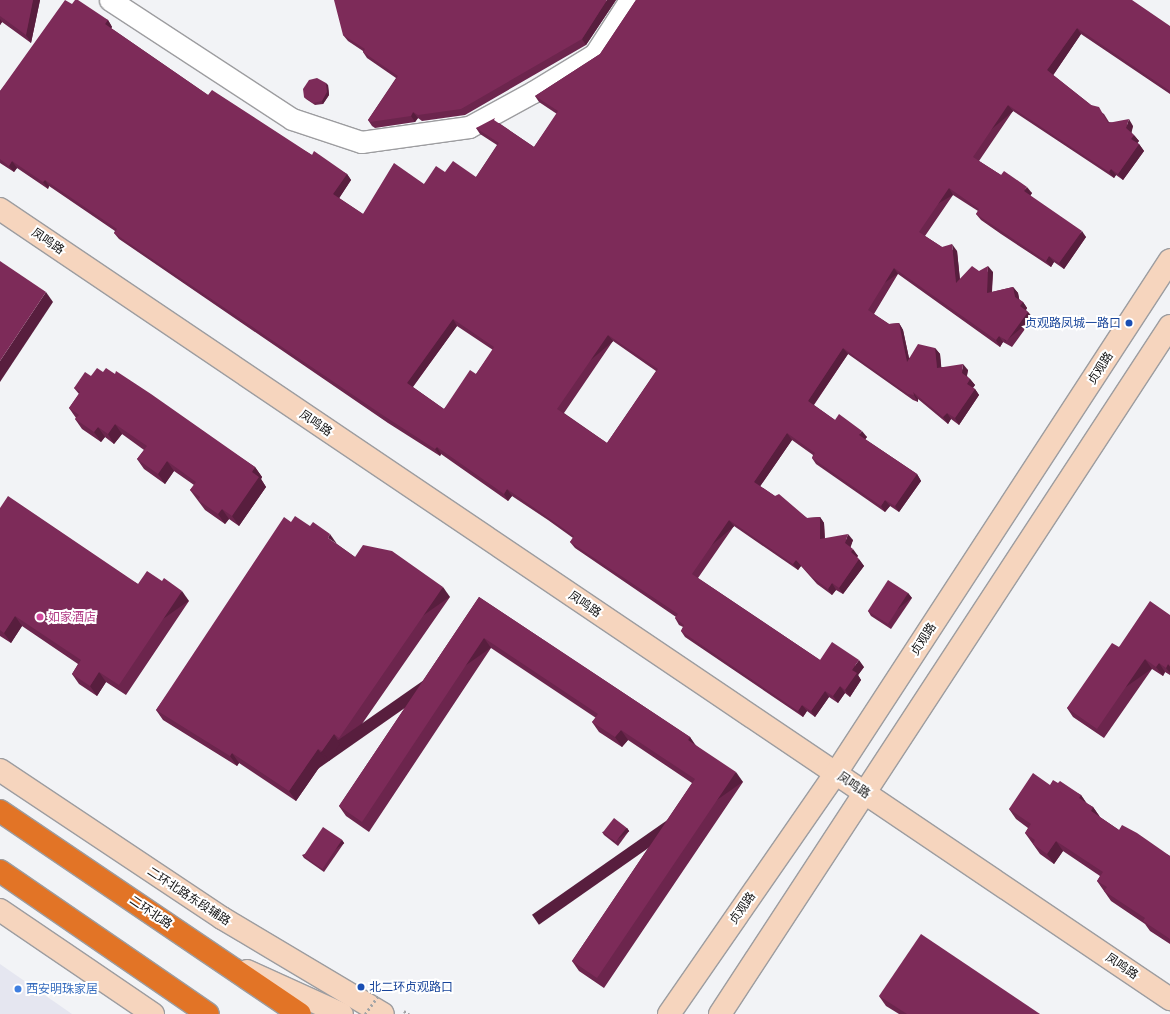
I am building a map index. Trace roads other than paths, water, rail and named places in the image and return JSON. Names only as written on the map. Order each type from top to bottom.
[{"type":"highway","name":"二环北路","points":[[0,811],[300,1014]]},
{"type":"highway","points":[[0,871],[208,1014]]},
{"type":"main road","name":"凤鸣路","points":[[0,209],[1170,999]]},
{"type":"main road","name":"贞观路","points":[[669,1014],[836,773],[1170,260]]},
{"type":"main road","points":[[720,1014],[1170,326]]},
{"type":"main road","name":"二环北路东段辅路","points":[[0,770],[222,918],[380,1005]]},
{"type":"main road","points":[[0,910],[153,1014]]},
{"type":"main road","points":[[222,960],[342,1014]]},
{"type":"street","points":[[110,0],[292,119],[361,142],[468,127],[533,92],[595,54],[630,0]]},
{"type":"place","name":"贞观路凤城一路口","points":[[1129,323]]},
{"type":"place","name":"如家酒店","points":[[40,617]]},
{"type":"place","name":"北二环贞观路口","points":[[361,987]]},
{"type":"place","name":"西安明珠家居","points":[[18,989]]}]
